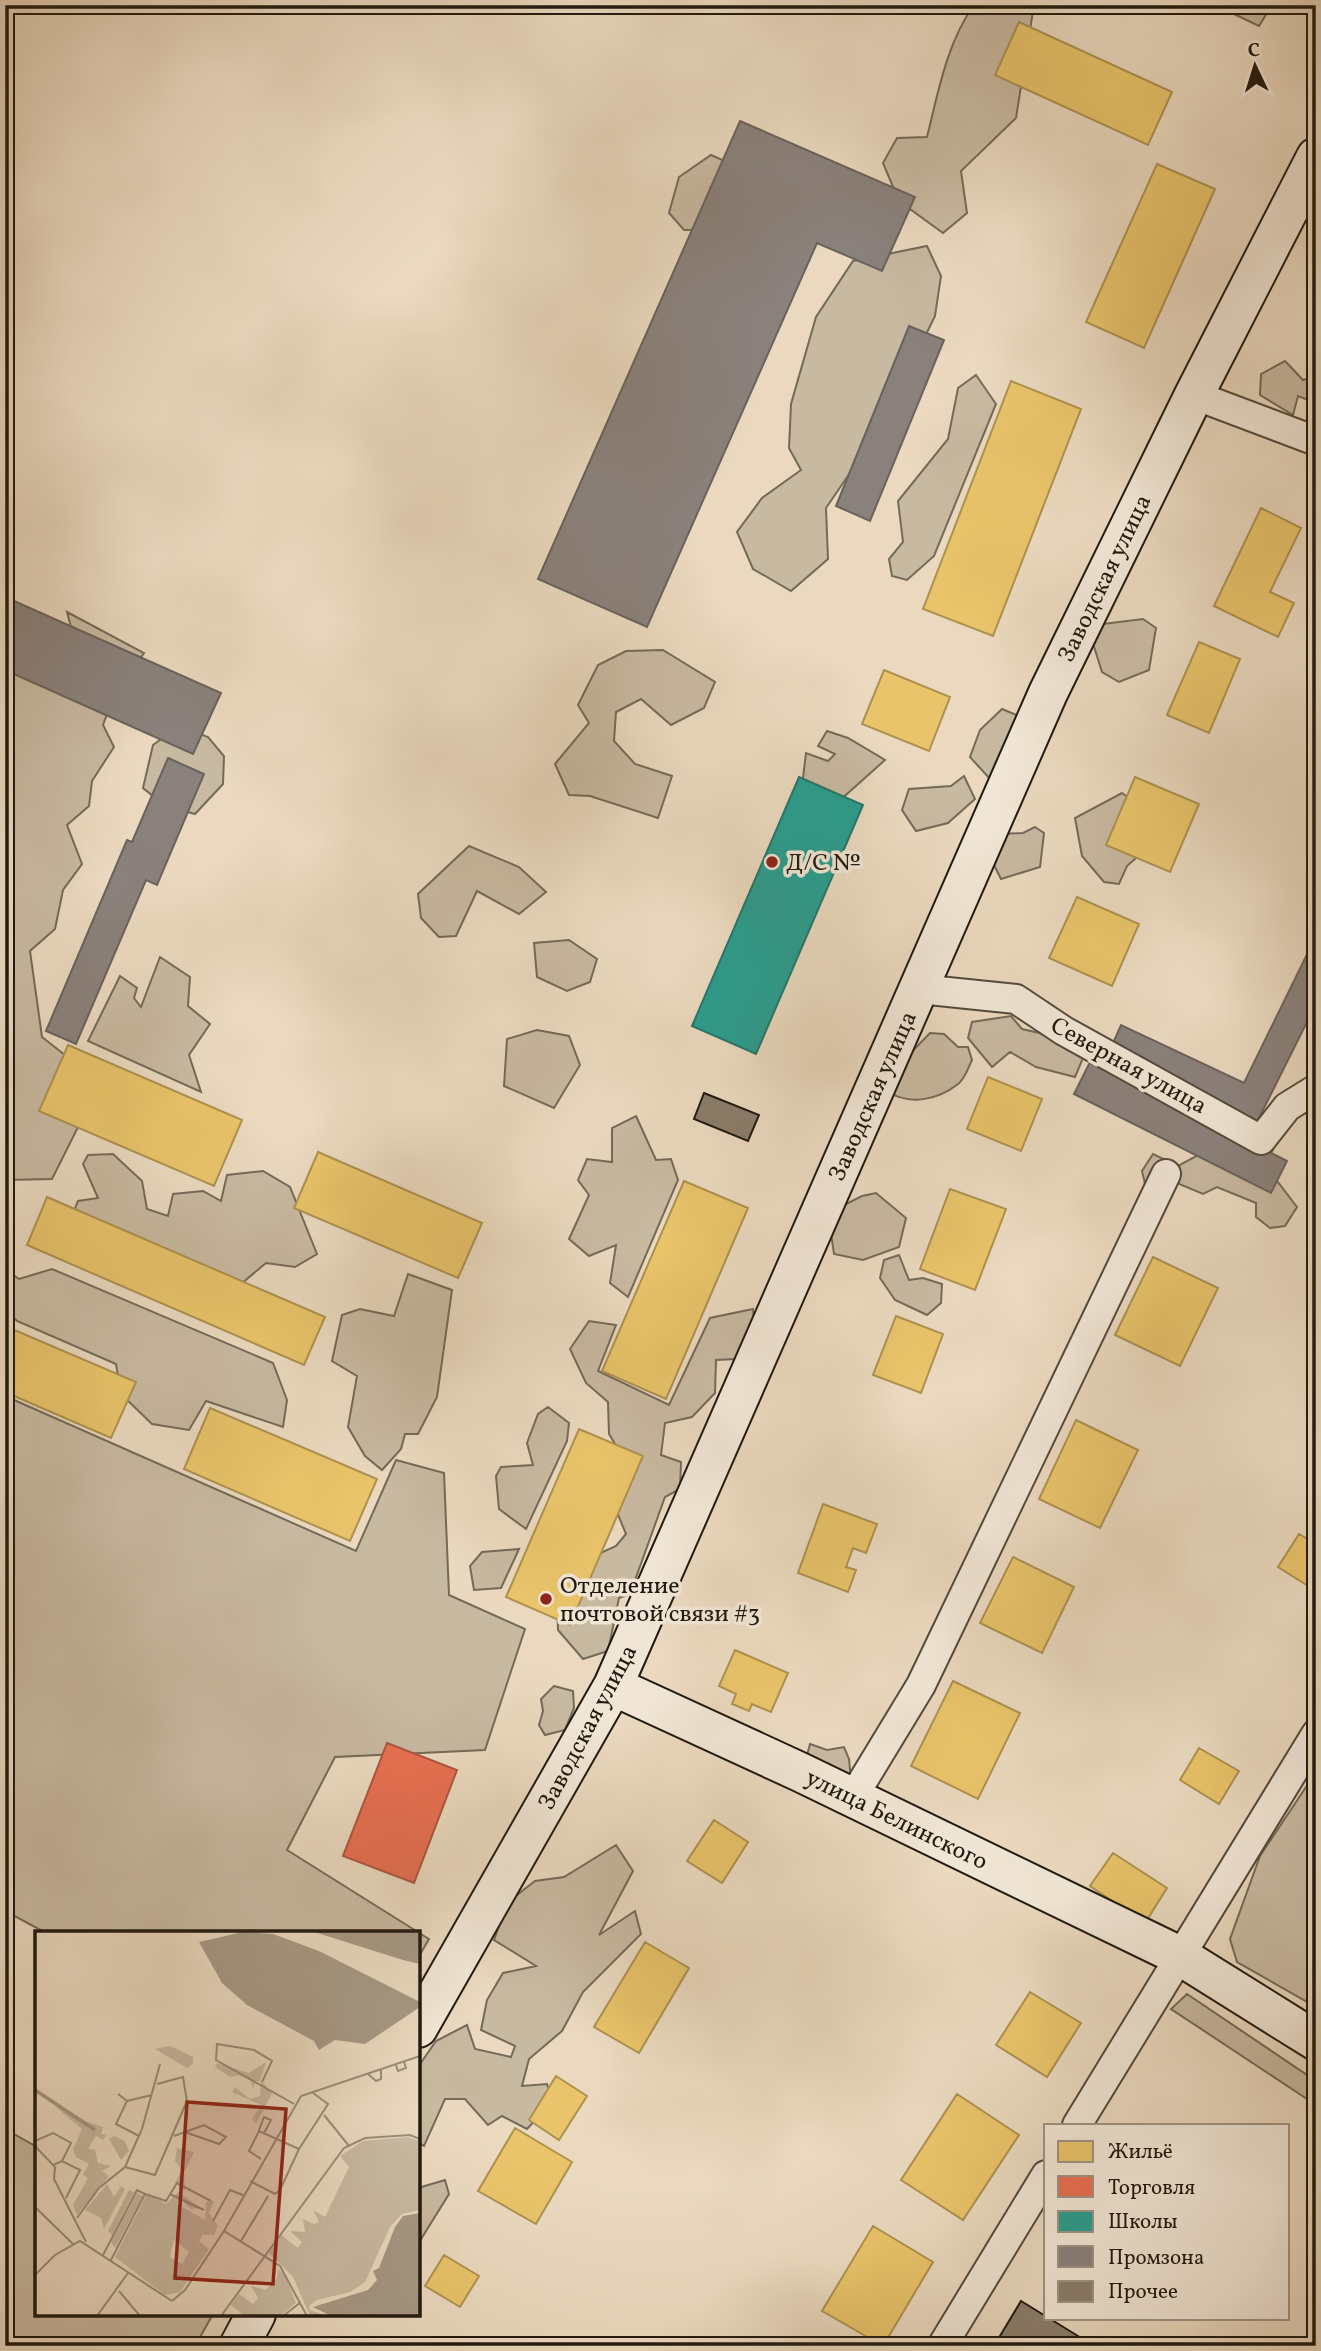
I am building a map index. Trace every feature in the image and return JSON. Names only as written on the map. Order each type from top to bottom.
[{"type":"street","name":"Заводская улица","points":[[420,2024],[613,1686],[1048,694],[1194,395],[1316,158]]},
{"type":"street","points":[[1194,395],[1316,441]]},
{"type":"street","name":"Северная улица","points":[[919,989],[1016,999],[1064,1031],[1261,1140],[1286,1107],[1316,1089]]},
{"type":"street","points":[[853,1797],[920,1685],[1166,1174]]},
{"type":"street","name":"улица Белинского","points":[[613,1686],[853,1797],[1180,1956],[1316,2041]]},
{"type":"street","points":[[1078,2124],[1316,1734]]},
{"type":"street","points":[[942,2346],[1044,2178]]},
{"type":"street","points":[[239,2346],[255,2316]]},
{"type":"shaded area","points":[[974,5],[1036,5],[1016,118],[961,171],[967,213],[943,233],[899,201],[883,163],[897,138],[927,137],[950,51]]},
{"type":"shaded area","points":[[1215,5],[1272,5],[1259,26]]},
{"type":"shaded area","points":[[711,155],[738,167],[714,230],[684,230],[669,213],[679,177]]},
{"type":"shaded area","points":[[927,246],[941,276],[935,316],[880,429],[826,508],[828,559],[791,591],[753,569],[737,532],[762,498],[801,470],[789,448],[791,404],[816,317],[853,261]]},
{"type":"shaded area","points":[[1285,361],[1303,380],[1316,376],[1316,403],[1298,396],[1293,415],[1260,395],[1261,374]]},
{"type":"shaded area","points":[[976,375],[996,404],[934,556],[907,580],[892,576],[889,559],[903,542],[898,501],[948,439],[958,388]]},
{"type":"shaded area","points":[[67,612],[144,653],[116,691],[103,725],[114,747],[92,781],[89,806],[67,825],[82,864],[63,890],[55,929],[30,951],[42,1037],[70,1059],[81,1121],[52,1179],[5,1180],[5,655],[80,662]]},
{"type":"shaded area","points":[[1143,619],[1156,628],[1149,670],[1119,682],[1102,672],[1091,637],[1103,624]]},
{"type":"shaded area","points":[[663,650],[715,682],[704,708],[671,725],[641,699],[616,712],[614,741],[635,764],[672,776],[658,818],[590,796],[569,795],[555,764],[589,723],[578,705],[598,665],[626,651]]},
{"type":"shaded area","points":[[1002,709],[1019,716],[990,779],[970,757],[980,730]]},
{"type":"shaded area","points":[[179,726],[208,737],[224,756],[223,784],[195,814],[164,805],[143,788],[153,745]]},
{"type":"shaded area","points":[[827,731],[848,738],[885,760],[838,802],[802,786],[806,753],[828,761],[835,754],[818,746]]},
{"type":"shaded area","points":[[964,776],[975,799],[948,823],[916,831],[902,810],[909,789],[951,786]]},
{"type":"shaded area","points":[[1122,793],[1139,805],[1145,850],[1127,866],[1119,884],[1104,882],[1082,856],[1075,818]]},
{"type":"shaded area","points":[[1035,827],[1044,833],[1040,867],[1001,879],[989,855],[998,834],[1023,833]]},
{"type":"shaded area","points":[[469,846],[519,867],[546,892],[519,914],[477,891],[456,936],[439,937],[421,918],[418,894]]},
{"type":"shaded area","points":[[569,940],[597,959],[590,982],[567,991],[537,977],[534,943]]},
{"type":"shaded area","points":[[160,957],[190,977],[188,1006],[210,1024],[189,1055],[201,1092],[88,1041],[120,976],[137,988],[134,998],[141,1007]]},
{"type":"shaded area","points":[[1011,1016],[1022,1029],[1044,1034],[1083,1058],[1075,1077],[1036,1067],[1010,1052],[992,1067],[968,1038],[972,1022]]},
{"type":"shaded area","points":[[537,1030],[569,1036],[580,1065],[554,1108],[504,1086],[507,1039]]},
{"type":"shaded area","points":[[930,1033],[944,1034],[958,1047],[968,1047],[972,1060],[963,1079],[942,1094],[923,1099],[896,1096],[887,1091],[897,1067]]},
{"type":"shaded area","points":[[636,1116],[656,1160],[671,1159],[678,1180],[628,1297],[610,1283],[616,1245],[589,1256],[569,1239],[589,1195],[578,1180],[587,1159],[612,1162],[612,1128]]},
{"type":"shaded area","points":[[1261,1131],[1273,1150],[1261,1167],[1271,1173],[1297,1207],[1285,1226],[1270,1228],[1256,1217],[1256,1203],[1217,1187],[1203,1194],[1177,1183],[1146,1188],[1142,1171],[1153,1154],[1178,1166],[1202,1153]]},
{"type":"shaded area","points":[[113,1154],[142,1181],[147,1209],[168,1216],[173,1194],[203,1191],[221,1201],[227,1175],[263,1171],[290,1187],[317,1254],[295,1267],[266,1263],[235,1289],[70,1221],[78,1201],[98,1198],[83,1164],[88,1155]]},
{"type":"shaded area","points":[[876,1193],[906,1218],[899,1247],[863,1260],[834,1254],[828,1213],[862,1196]]},
{"type":"shaded area","points":[[899,1255],[909,1280],[923,1278],[942,1284],[941,1303],[927,1315],[895,1300],[880,1278],[884,1260]]},
{"type":"shaded area","points":[[5,1269],[19,1279],[52,1269],[273,1363],[287,1400],[283,1427],[206,1401],[189,1430],[152,1424],[121,1394],[116,1364],[17,1321],[5,1309]]},
{"type":"shaded area","points":[[408,1274],[452,1290],[437,1397],[418,1434],[405,1434],[401,1449],[382,1470],[365,1456],[348,1427],[357,1376],[332,1361],[342,1315],[360,1309],[394,1316]]},
{"type":"shaded area","points":[[753,1309],[755,1341],[736,1359],[716,1360],[715,1393],[692,1417],[665,1423],[661,1455],[681,1462],[680,1489],[665,1497],[630,1594],[619,1598],[608,1651],[583,1659],[558,1630],[557,1604],[594,1556],[616,1546],[626,1534],[612,1500],[626,1462],[609,1434],[608,1402],[586,1383],[570,1349],[589,1321],[616,1325],[598,1371],[669,1405],[710,1318]]},
{"type":"shaded area","points":[[5,1396],[356,1551],[396,1460],[444,1473],[449,1595],[525,1629],[485,1750],[335,1757],[287,1850],[416,1931],[42,1931],[5,1911]]},
{"type":"shaded area","points":[[548,1407],[569,1423],[567,1441],[526,1529],[499,1509],[496,1476],[501,1467],[533,1465],[527,1443],[538,1414]]},
{"type":"shaded area","points":[[519,1549],[501,1588],[474,1590],[470,1566],[482,1552]]},
{"type":"shaded area","points":[[554,1686],[573,1691],[574,1708],[565,1730],[545,1735],[539,1725],[543,1711],[541,1699]]},
{"type":"shaded area","points":[[810,1744],[827,1750],[844,1747],[849,1759],[851,1780],[806,1759]]},
{"type":"shaded area","points":[[1316,1772],[1316,2007],[1237,1962],[1230,1939],[1260,1856]]},
{"type":"shaded area","points":[[616,1845],[633,1871],[599,1935],[635,1911],[641,1934],[583,1992],[562,2031],[529,2059],[522,2086],[547,2084],[553,2101],[527,2129],[502,2116],[488,2125],[465,2099],[445,2099],[424,2146],[420,2144],[420,2064],[436,2041],[467,2025],[475,2049],[511,2057],[515,2046],[481,2030],[487,2000],[503,1973],[536,1966],[494,1940],[508,1902],[535,1881],[564,1877]]},
{"type":"shaded area","points":[[420,1933],[429,1939],[420,1955]]},
{"type":"shaded area","points":[[1187,1994],[1316,2081],[1316,2105],[1171,2009]]},
{"type":"shaded area","points":[[5,2129],[35,2146],[35,2316],[212,2316],[195,2346],[5,2346]]},
{"type":"shaded area","points":[[445,2180],[449,2194],[420,2241],[420,2187]]},
{"type":"building: Жильё","points":[[1019,22],[1172,92],[1148,145],[995,75]]},
{"type":"building: Жильё","points":[[1157,164],[1215,189],[1144,348],[1086,322]]},
{"type":"building: Жильё","points":[[1011,381],[1081,409],[993,636],[923,609]]},
{"type":"building: Жильё","points":[[1261,508],[1301,528],[1270,592],[1294,603],[1278,637],[1214,606]]},
{"type":"building: Жильё","points":[[1199,642],[1240,659],[1209,733],[1167,715]]},
{"type":"building: Жильё","points":[[884,670],[950,697],[929,751],[862,724]]},
{"type":"building: Жильё","points":[[1135,777],[1199,804],[1170,872],[1106,845]]},
{"type":"building: Жильё","points":[[1077,897],[1139,924],[1112,986],[1049,958]]},
{"type":"building: Жильё","points":[[68,1045],[242,1120],[214,1186],[39,1111]]},
{"type":"building: Жильё","points":[[988,1077],[1042,1099],[1021,1151],[967,1129]]},
{"type":"building: Жильё","points":[[318,1152],[482,1223],[458,1278],[294,1208]]},
{"type":"building: Жильё","points":[[684,1181],[748,1208],[666,1399],[602,1371]]},
{"type":"building: Жильё","points":[[950,1189],[1006,1209],[975,1290],[920,1269]]},
{"type":"building: Жильё","points":[[47,1197],[325,1317],[304,1365],[27,1245]]},
{"type":"building: Жильё","points":[[1153,1257],[1218,1288],[1180,1366],[1115,1335]]},
{"type":"building: Жильё","points":[[896,1316],[943,1334],[921,1393],[873,1375]]},
{"type":"building: Жильё","points":[[5,1326],[136,1382],[111,1438],[5,1392]]},
{"type":"building: Жильё","points":[[210,1408],[377,1479],[350,1541],[184,1469]]},
{"type":"building: Жильё","points":[[1076,1420],[1138,1450],[1100,1528],[1039,1499]]},
{"type":"building: Жильё","points":[[579,1429],[643,1456],[570,1625],[506,1597]]},
{"type":"building: Жильё","points":[[823,1504],[877,1524],[866,1553],[853,1548],[846,1567],[856,1570],[848,1592],[798,1573]]},
{"type":"building: Жильё","points":[[1299,1534],[1316,1544],[1316,1591],[1278,1567]]},
{"type":"building: Жильё","points":[[1013,1557],[1074,1587],[1042,1653],[980,1623]]},
{"type":"building: Жильё","points":[[735,1650],[788,1673],[771,1712],[752,1704],[749,1711],[732,1704],[736,1694],[719,1686]]},
{"type":"building: Жильё","points":[[953,1681],[1020,1713],[978,1799],[911,1766]]},
{"type":"building: Жильё","points":[[1199,1748],[1239,1771],[1219,1804],[1180,1780]]},
{"type":"building: Жильё","points":[[714,1820],[748,1842],[722,1883],[687,1861]]},
{"type":"building: Жильё","points":[[1113,1853],[1167,1888],[1145,1923],[1090,1886]]},
{"type":"building: Жильё","points":[[645,1942],[689,1968],[639,2053],[594,2027]]},
{"type":"building: Жильё","points":[[1030,1992],[1081,2023],[1047,2077],[996,2045]]},
{"type":"building: Жильё","points":[[556,2076],[587,2096],[559,2140],[529,2120]]},
{"type":"building: Жильё","points":[[957,2094],[1019,2135],[963,2220],[901,2180]]},
{"type":"building: Жильё","points":[[515,2128],[572,2162],[536,2224],[478,2191]]},
{"type":"building: Жильё","points":[[873,2226],[933,2262],[883,2346],[822,2311]]},
{"type":"building: Жильё","points":[[444,2255],[479,2276],[460,2307],[425,2286]]},
{"type":"building: Торговля","points":[[387,1743],[457,1770],[414,1883],[343,1856]]},
{"type":"building: Школы","points":[[799,777],[863,805],[756,1054],[692,1026]]},
{"type":"building: Промзона","points":[[740,121],[915,197],[882,271],[817,243],[647,627],[538,579]]},
{"type":"building: Промзона","points":[[909,326],[944,340],[870,521],[836,506]]},
{"type":"building: Промзона","points":[[5,597],[221,693],[193,754],[5,670]]},
{"type":"building: Промзона","points":[[168,758],[204,774],[157,885],[146,880],[76,1044],[46,1031],[127,840],[132,842]]},
{"type":"building: Промзона","points":[[1316,936],[1316,1004],[1257,1122],[1110,1050],[1121,1025],[1244,1083]]},
{"type":"building: Промзона","points":[[1090,1062],[1287,1161],[1271,1193],[1074,1094]]},
{"type":"building: Прочее","points":[[704,1093],[759,1115],[748,1141],[694,1119]]},
{"type":"building: Прочее","points":[[1021,2301],[1044,2315],[1044,2320],[1052,2320],[1078,2336],[1072,2346],[994,2346]]},
{"type":"place","name":"Д/С №","points":[[772,862]]},
{"type":"place","name":"Отделение почтовой связи #3","points":[[546,1599]]}]
